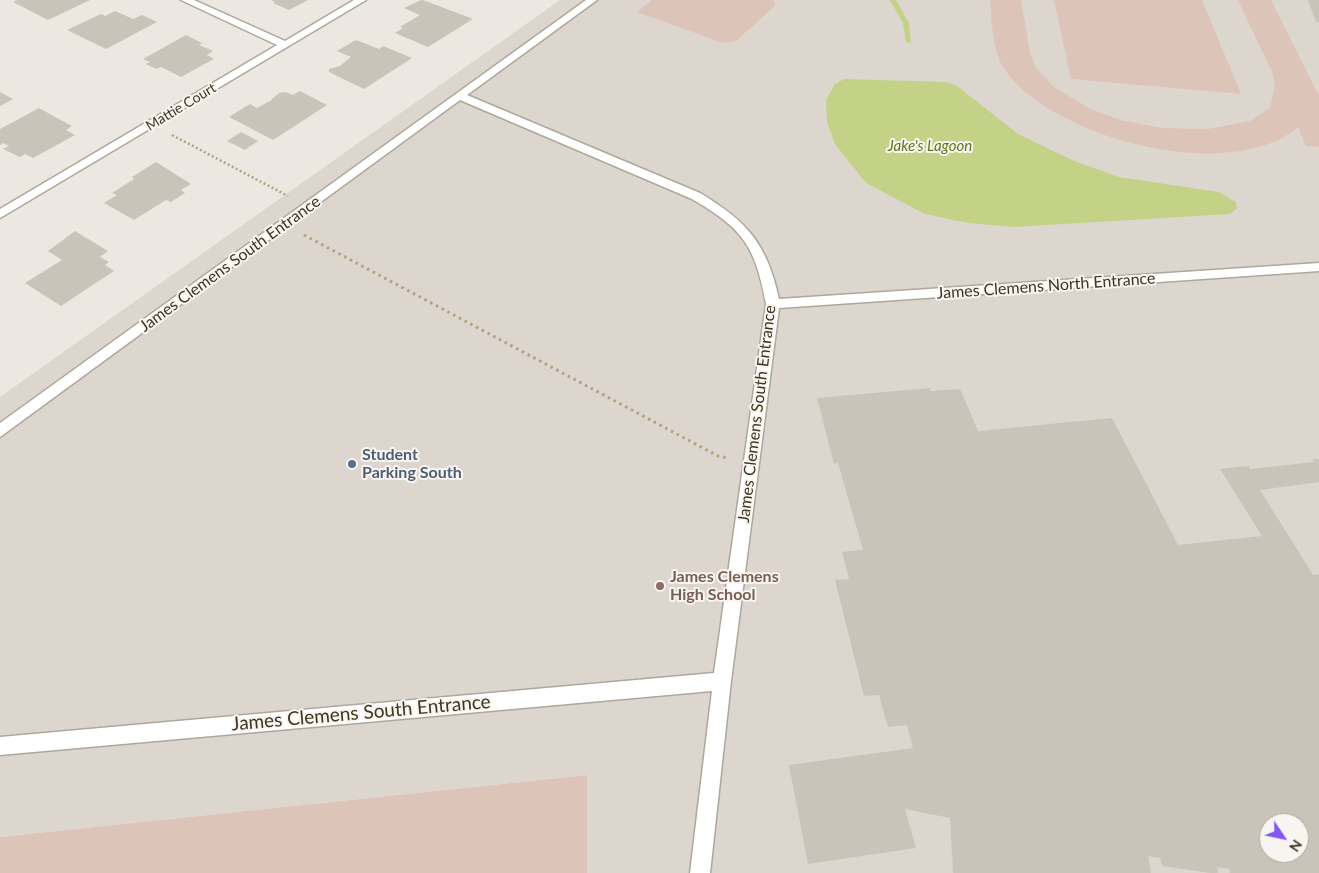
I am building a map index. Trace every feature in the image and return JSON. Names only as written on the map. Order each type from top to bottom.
[{"type":"street","points":[[186,0],[285,45]]},
{"type":"street","name":"Mattie Court","points":[[0,214],[361,0]]},
{"type":"street","name":"James Clemens South Entrance","points":[[0,432],[592,0]]},
{"type":"street","name":"James Clemens South Entrance","points":[[459,96],[696,196],[727,214],[751,237],[767,270],[773,304],[722,681],[700,873]]},
{"type":"street","name":"James Clemens North Entrance","points":[[773,304],[1319,267]]},
{"type":"street","name":"James Clemens South Entrance","points":[[0,746],[722,681]]},
{"type":"path","points":[[167,132],[289,196],[289,200]]},
{"type":"path","points":[[302,233],[718,456],[730,459]]},
{"type":"shaded area","name":"James Clemens High School","points":[[560,0],[1319,0],[1319,873],[587,873],[586,775],[0,837],[0,397]]},
{"type":"shaded area","points":[[652,0],[773,0],[776,5],[736,41],[723,43],[637,12]]},
{"type":"shaded area","points":[[990,0],[1021,0],[1030,53],[1036,68],[1055,88],[1091,109],[1120,120],[1162,128],[1208,129],[1250,121],[1270,108],[1275,85],[1272,72],[1238,0],[1271,0],[1319,96],[1319,147],[1306,146],[1298,127],[1268,144],[1231,152],[1189,153],[1144,146],[1101,134],[1062,116],[1029,95],[1005,70],[995,45]]},
{"type":"shaded area","points":[[1054,0],[1202,0],[1241,94],[1071,79]]},
{"type":"shaded area","points":[[587,775],[587,873],[0,873],[0,837]]},
{"type":"water","name":"Jake's Lagoon","points":[[844,79],[946,82],[957,86],[1018,134],[1074,161],[1119,177],[1219,192],[1236,202],[1237,208],[1230,214],[1013,227],[968,223],[925,214],[866,183],[835,144],[827,122],[826,100],[835,84]]},
{"type":"building","points":[[17,0],[90,0],[48,20],[13,2]]},
{"type":"building","points":[[271,0],[308,0],[289,10],[273,3],[275,2]]},
{"type":"building","points":[[421,0],[473,19],[428,47],[395,33],[403,28],[400,27],[420,15],[404,8]]},
{"type":"building","points":[[1308,0],[1319,0],[1319,22],[1316,22]]},
{"type":"building","points":[[115,11],[133,19],[142,15],[157,22],[106,49],[67,30],[101,14],[105,16]]},
{"type":"building","points":[[186,35],[202,43],[199,45],[213,51],[207,55],[214,59],[181,77],[161,67],[156,69],[146,64],[150,62],[143,59]]},
{"type":"building","points":[[356,40],[379,49],[383,46],[412,58],[364,89],[329,72],[329,69],[340,66],[351,57],[337,51]]},
{"type":"building","points":[[300,91],[327,105],[273,140],[229,117],[250,104],[257,108],[270,101],[279,93],[285,92],[293,95]]},
{"type":"building","points":[[0,92],[13,99],[0,106]]},
{"type":"building","points":[[39,108],[72,126],[66,130],[75,135],[33,158],[25,154],[20,157],[3,149],[9,146],[3,143],[0,145],[0,129]]},
{"type":"building","points":[[241,132],[258,141],[245,150],[227,141]]},
{"type":"building","points":[[156,162],[191,184],[181,190],[185,193],[171,202],[166,200],[134,220],[104,203],[117,195],[112,193],[134,179],[132,177]]},
{"type":"building","points":[[75,231],[108,251],[100,257],[109,262],[105,265],[114,271],[61,306],[25,283],[62,260],[48,251]]},
{"type":"building","points":[[930,388],[931,391],[960,389],[978,431],[1112,418],[1178,545],[1262,536],[1220,469],[1249,466],[1250,469],[1314,462],[1312,459],[1319,459],[1319,482],[1260,490],[1313,575],[1319,574],[1319,873],[1230,873],[1229,869],[1217,867],[1218,873],[1210,873],[1162,866],[1160,858],[1148,856],[1151,873],[953,873],[950,818],[905,809],[916,848],[808,864],[789,765],[913,748],[907,725],[888,727],[879,695],[864,696],[835,580],[849,579],[842,552],[863,550],[838,463],[834,464],[817,398]]},
{"type":"waterway","points":[[893,0],[906,23],[909,42]]},
{"type":"place","name":"Student Parking South","points":[[352,464]]},
{"type":"place","name":"James Clemens High School","points":[[660,586]]}]
